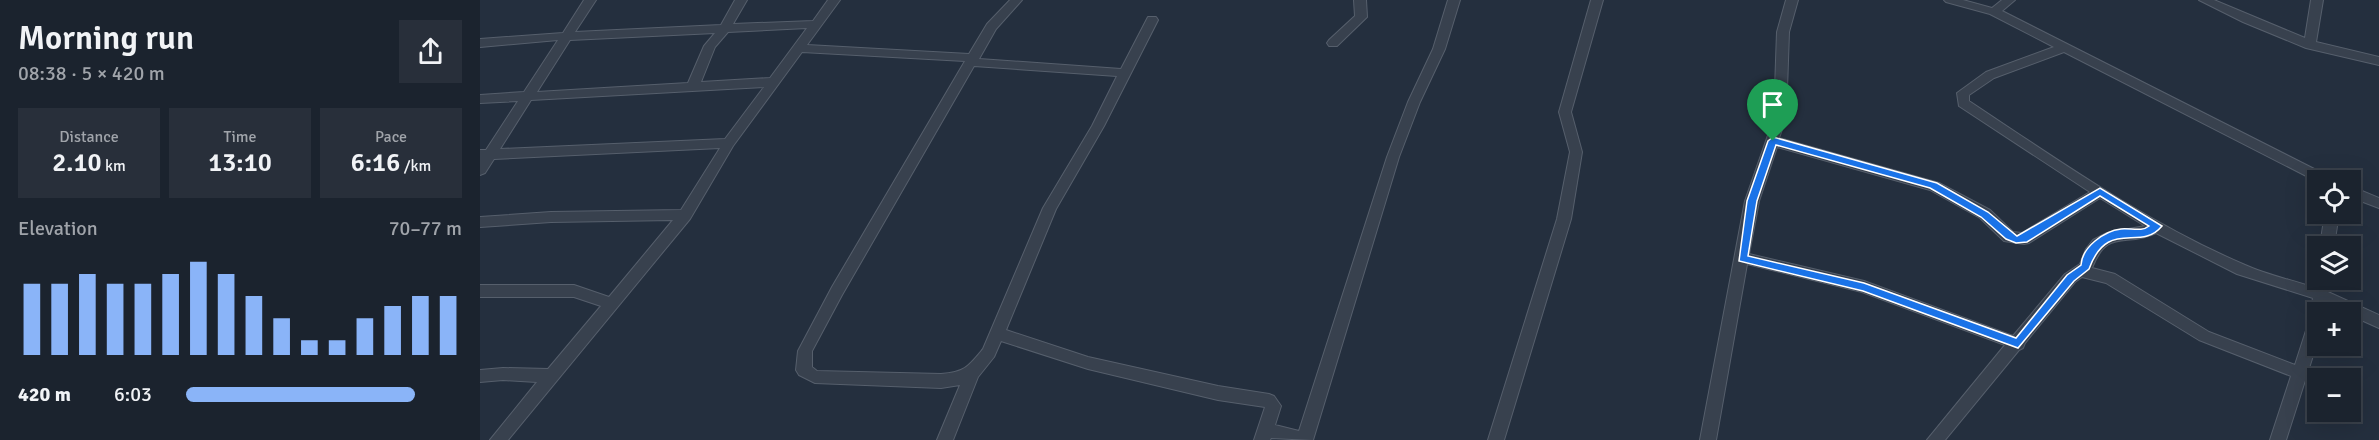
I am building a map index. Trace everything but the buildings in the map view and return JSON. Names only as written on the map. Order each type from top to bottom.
[{"type":"street","points":[[480,170],[485,155],[568,36],[590,0]]},
{"type":"street","points":[[693,86],[710,45],[726,27],[741,0]]},
{"type":"street","points":[[498,440],[685,215],[729,143],[834,0]]},
{"type":"street","points":[[972,373],[958,379],[941,381],[814,377],[804,370],[805,351],[837,291],[972,60],[992,27],[1016,0]]},
{"type":"street","points":[[1333,43],[1361,17],[1360,0]]},
{"type":"street","points":[[997,333],[1088,363],[1218,393],[1269,401],[1273,406],[1264,435],[1305,440],[1393,157],[1414,102],[1439,49],[1454,0]]},
{"type":"street","points":[[1496,440],[1564,219],[1576,152],[1566,112],[1568,96],[1597,0]]},
{"type":"street","points":[[1708,440],[1752,201],[1780,118],[1783,32],[1792,0]]},
{"type":"street","points":[[1950,0],[1994,12],[2307,171]]},
{"type":"street","points":[[1994,12],[2009,0]]},
{"type":"street","points":[[2205,0],[2247,20],[2310,45],[2379,61]]},
{"type":"street","points":[[2310,45],[2317,0]]},
{"type":"street","points":[[945,440],[972,373],[989,354],[1050,208],[1152,20]]},
{"type":"street","points":[[480,43],[726,27],[817,24]]},
{"type":"street","points":[[799,48],[1125,73]]},
{"type":"street","points":[[2064,48],[1990,75],[1963,93],[1961,97],[1970,109],[2157,226],[2242,270],[2320,295],[2379,322]]},
{"type":"street","points":[[480,99],[775,82]]},
{"type":"street","points":[[1773,141],[1934,186],[1985,214],[2009,237],[2016,239],[2024,239],[2100,192]]},
{"type":"street","points":[[485,155],[729,143]]},
{"type":"street","points":[[2361,196],[2379,203]]},
{"type":"street","points":[[480,222],[552,217],[685,215]]},
{"type":"street","points":[[1935,440],[2018,344],[2070,278],[2086,267],[2086,257],[2102,240],[2120,233],[2147,233],[2157,226]]},
{"type":"street","points":[[1743,258],[1864,287],[2018,344]]},
{"type":"street","points":[[2081,271],[2110,278],[2204,336],[2299,373]]},
{"type":"street","points":[[2319,302],[2321,290]]},
{"type":"street","points":[[480,291],[574,291],[613,304]]},
{"type":"street","points":[[2278,440],[2307,348]]},
{"type":"street","points":[[480,376],[503,374],[552,376]]},
{"type":"route","points":[[1773,141],[1934,186],[1985,214],[2009,237],[2016,239],[2024,239],[2100,192],[2157,226],[2147,233],[2120,233],[2102,240],[2086,257],[2086,267],[2070,278],[2018,344],[1864,287],[1743,258],[1752,201],[1773,141]]}]
